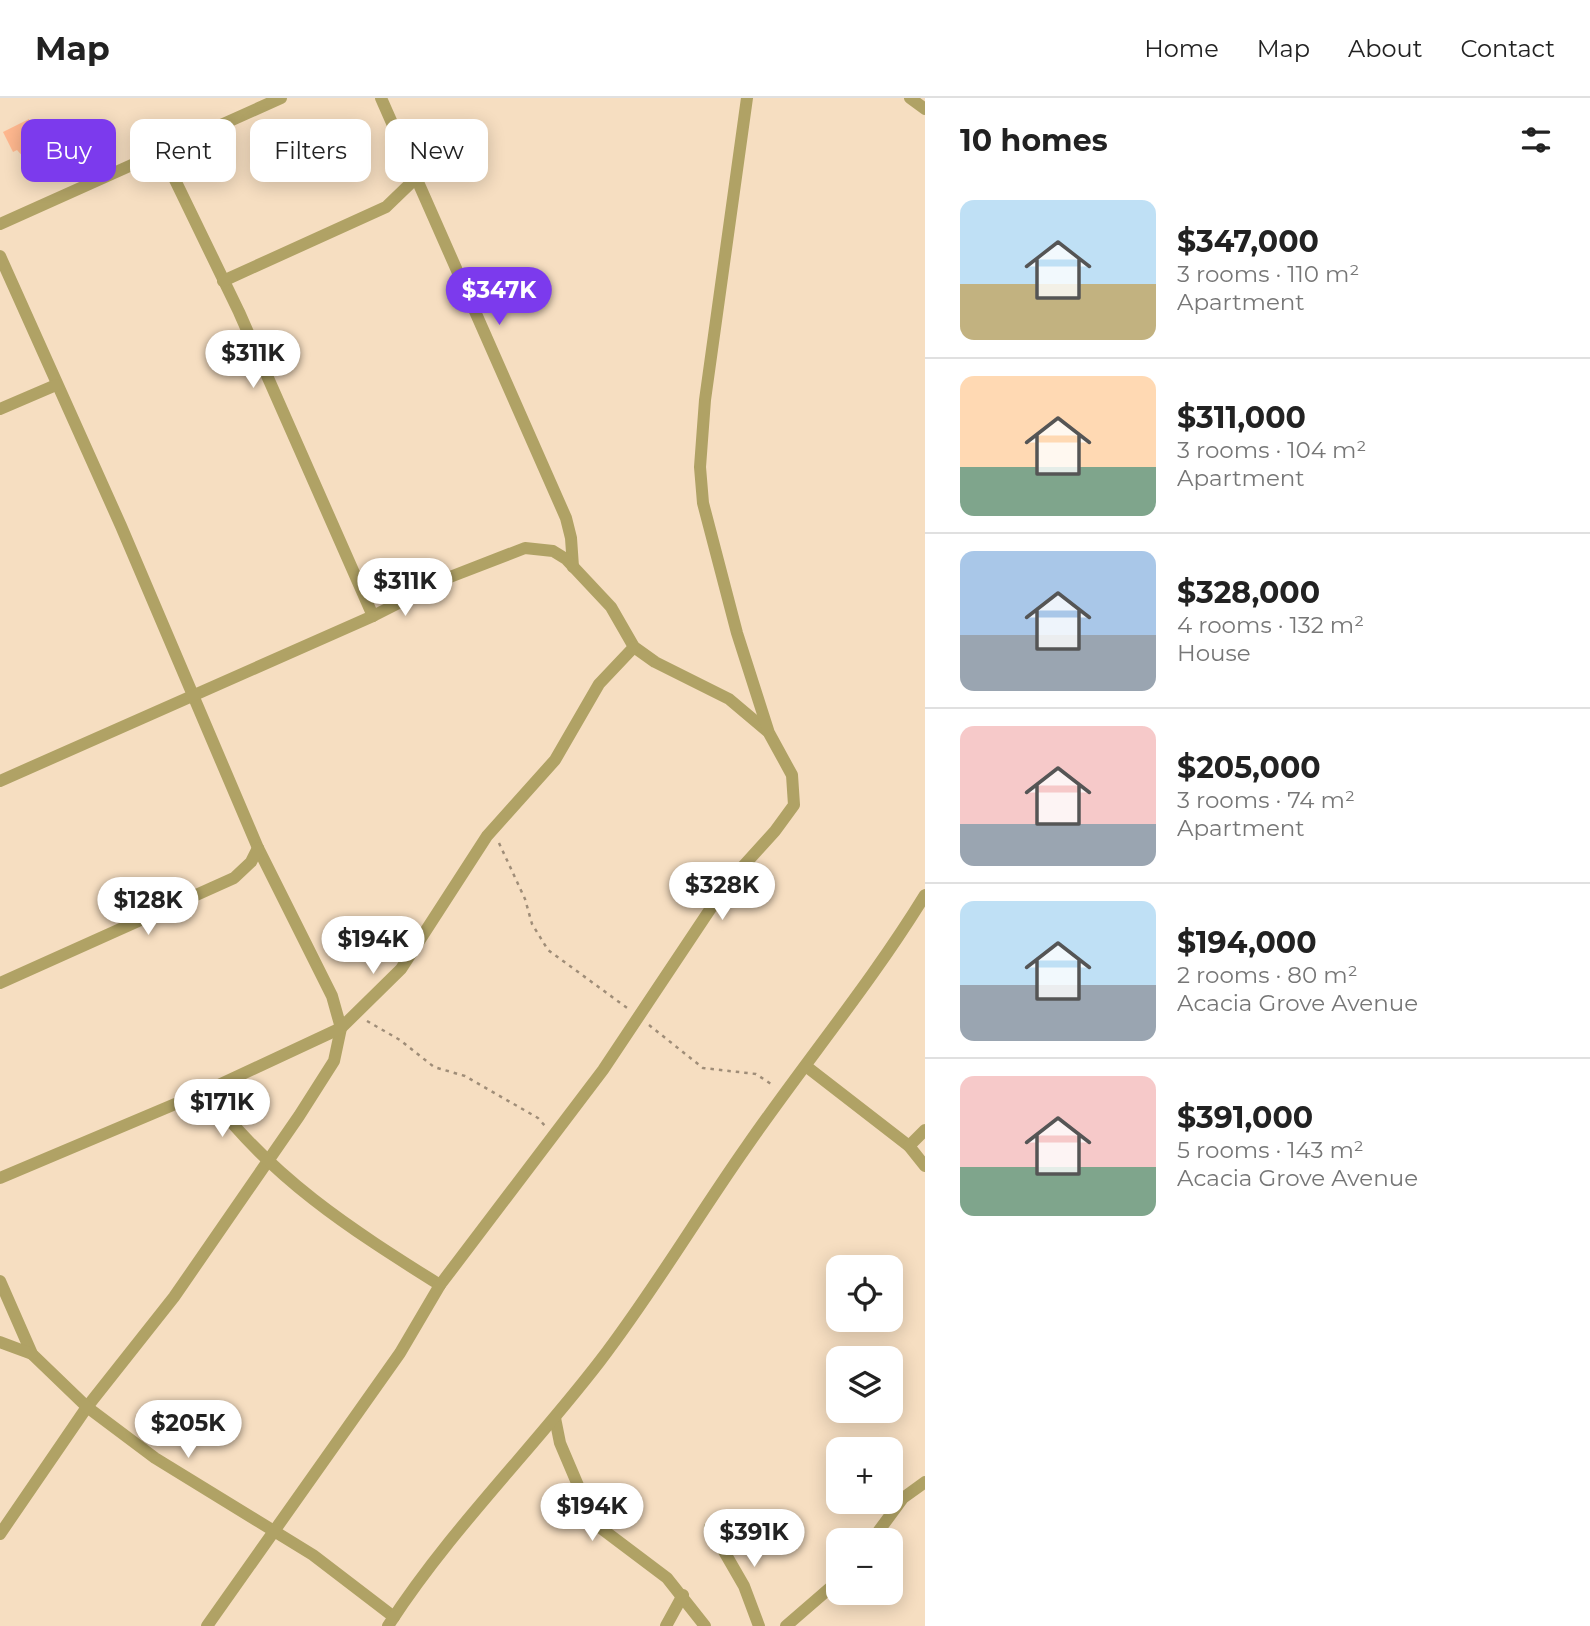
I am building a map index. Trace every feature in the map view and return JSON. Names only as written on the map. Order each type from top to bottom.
[{"type":"street","points":[[233,119],[281,98]]},
{"type":"street","points":[[381,98],[390,119]]},
{"type":"street","points":[[206,1626],[400,1353],[440,1285],[603,1070],[637,1015],[727,884],[775,831],[794,805],[792,775],[769,733],[717,562],[703,503],[700,467],[705,400],[747,98]]},
{"type":"street","points":[[910,98],[925,109]]},
{"type":"street","points":[[0,225],[130,165]]},
{"type":"street","points":[[176,182],[373,616]]},
{"type":"street","points":[[223,281],[386,207],[412,182]]},
{"type":"street","points":[[416,182],[566,518],[571,538],[573,567]]},
{"type":"street","points":[[0,257],[121,526],[258,848],[332,996],[341,1028],[334,1061],[267,1163],[174,1297],[87,1407],[0,1534]]},
{"type":"street","points":[[0,408],[56,385]]},
{"type":"street","points":[[0,781],[373,616],[450,577],[525,548],[552,551],[573,567],[611,607],[634,648],[655,662],[729,699],[769,733]]},
{"type":"street","points":[[0,1178],[206,1091],[341,1028],[356,1016],[401,970],[487,836],[555,760],[599,684],[634,648]]},
{"type":"street","points":[[0,983],[234,878],[251,862],[258,848]]},
{"type":"street","points":[[0,1281],[32,1354],[87,1407],[155,1458],[275,1530],[391,1622],[450,1538],[555,1418],[626,1327],[925,895]]},
{"type":"street","points":[[807,1067],[909,1146],[925,1166]]},
{"type":"street","points":[[206,1091],[267,1163],[375,1245],[440,1285]]},
{"type":"street","points":[[909,1146],[925,1130]]},
{"type":"street","points":[[0,1342],[32,1354]]},
{"type":"street","points":[[555,1418],[560,1443],[594,1523],[667,1578],[705,1626]]},
{"type":"street","points":[[882,1528],[903,1498],[925,1482]]},
{"type":"street","points":[[710,1527],[744,1586],[759,1626]]},
{"type":"street","points":[[786,1626],[826,1591]]},
{"type":"street","points":[[666,1626],[682,1595]]},
{"type":"path","points":[[487,836],[498,841],[525,898],[532,925],[548,950],[637,1015],[703,1068],[756,1074],[785,1094]]},
{"type":"path","points":[[356,1016],[400,1040],[434,1067],[465,1076],[538,1118],[551,1139]]},
{"type":"building","points":[[21,123],[21,154],[17,150],[13,152],[3,132]]}]
